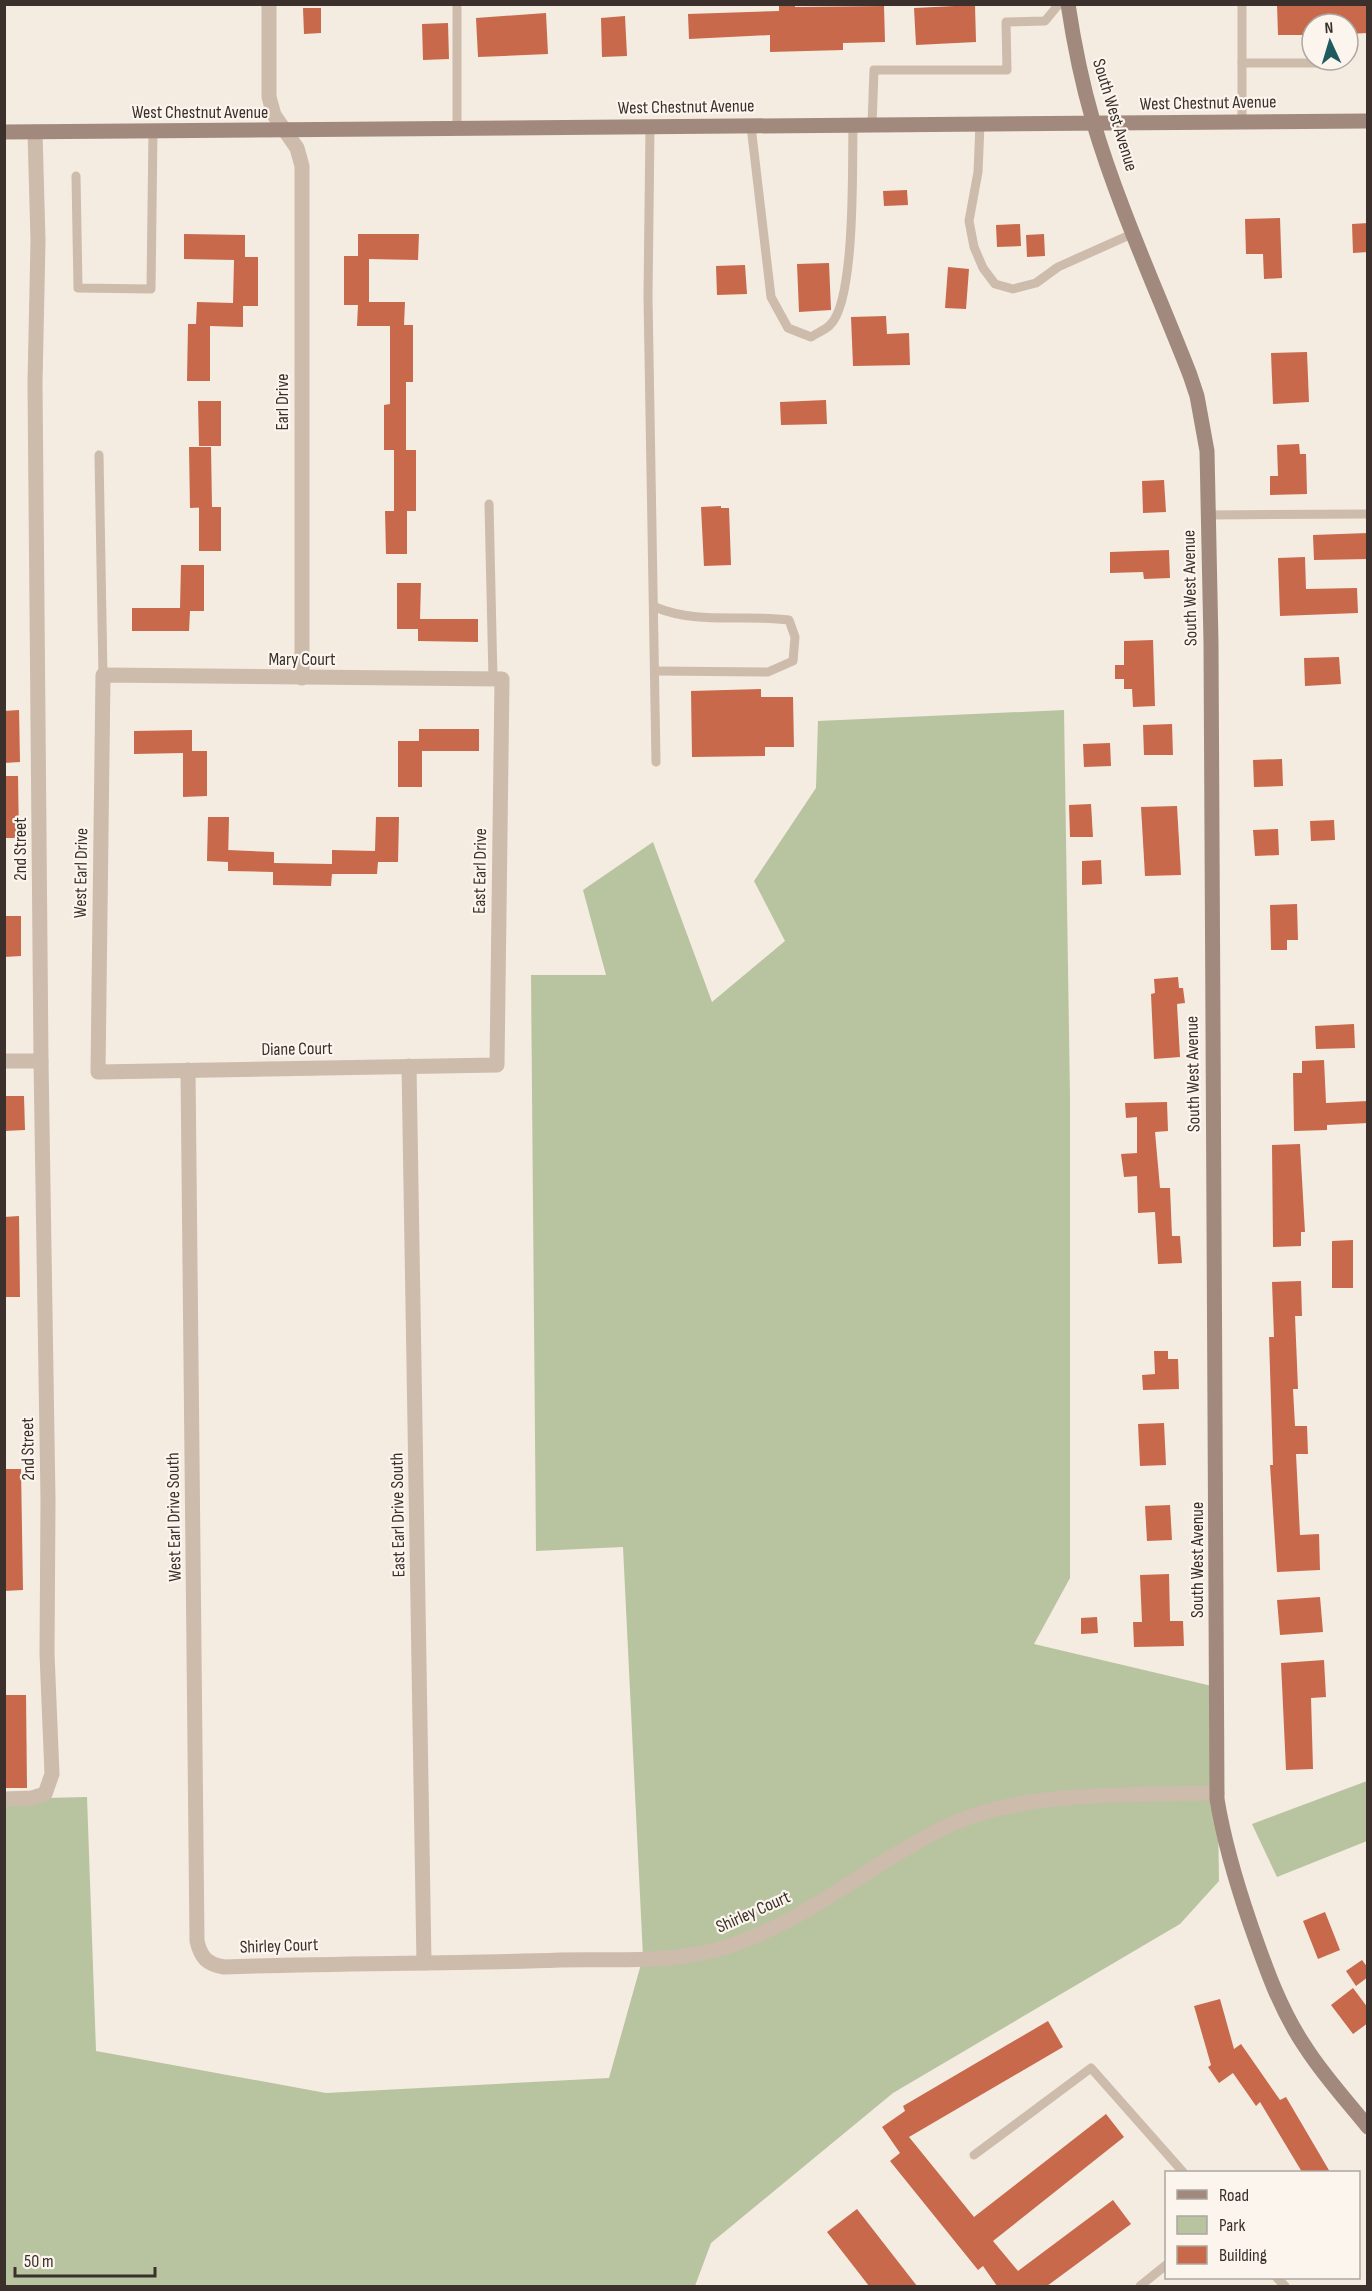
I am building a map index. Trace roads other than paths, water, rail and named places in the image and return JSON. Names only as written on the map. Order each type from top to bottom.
[{"type":"street","name":"Earl Drive","points":[[269,4],[269,97],[274,115],[297,148],[302,166],[302,678]]},
{"type":"street","name":"South West Avenue","points":[[1068,4],[1077,57],[1094,123],[1190,375],[1197,396],[1207,451],[1211,643],[1217,1793],[1222,1831],[1234,1876],[1266,1970],[1284,2010],[1306,2048],[1368,2127]]},
{"type":"street","name":"West Chestnut Avenue","points":[[4,132],[1368,121]]},
{"type":"street","name":"2nd Street","points":[[4,1799],[32,1798],[45,1794],[51,1774],[47,1654],[48,1500],[41,1061],[35,383],[38,241],[35,132]]},
{"type":"street","name":"Mary Court","points":[[103,675],[498,679]]},
{"type":"street","name":"West Earl Drive","points":[[98,1072],[103,675]]},
{"type":"street","name":"East Earl Drive","points":[[497,1065],[498,679]]},
{"type":"street","points":[[4,1061],[41,1061]]},
{"type":"street","name":"Diane Court","points":[[98,1072],[497,1065]]},
{"type":"street","name":"East Earl Drive South","points":[[409,1066],[424,1963]]},
{"type":"street","name":"West Earl Drive South","points":[[188,1070],[197,1941],[199,1951],[207,1962]]},
{"type":"street","name":"Shirley Court","points":[[207,1962],[224,1967],[674,1957],[708,1952],[767,1930],[814,1905],[934,1832],[994,1809],[1051,1798],[1169,1792],[1217,1793]]},
{"type":"lane","points":[[457,4],[457,129]]},
{"type":"lane","points":[[872,125],[874,70],[1007,69],[1006,22],[1045,21],[1059,4]]},
{"type":"lane","points":[[1242,4],[1242,122]]},
{"type":"lane","points":[[1242,63],[1300,63]]},
{"type":"lane","points":[[980,124],[978,172],[969,221],[974,246],[983,268],[995,284],[1013,290],[1036,283],[1059,267],[1134,233]]},
{"type":"lane","points":[[751,126],[771,297],[788,328],[811,337],[832,324],[845,291],[850,249],[853,125]]},
{"type":"lane","points":[[650,127],[648,297],[656,762]]},
{"type":"lane","points":[[76,176],[78,288],[151,289],[153,131]]},
{"type":"lane","points":[[99,455],[103,675]]},
{"type":"lane","points":[[489,504],[498,679]]},
{"type":"lane","points":[[1207,515],[1368,514]]},
{"type":"lane","points":[[655,607],[672,614],[714,620],[774,618],[789,620],[795,637],[793,661],[768,672],[656,671]]},
{"type":"lane","points":[[974,2155],[1091,2068],[1182,2171]]},
{"type":"lane","points":[[1140,2286],[1165,2267]]}]
